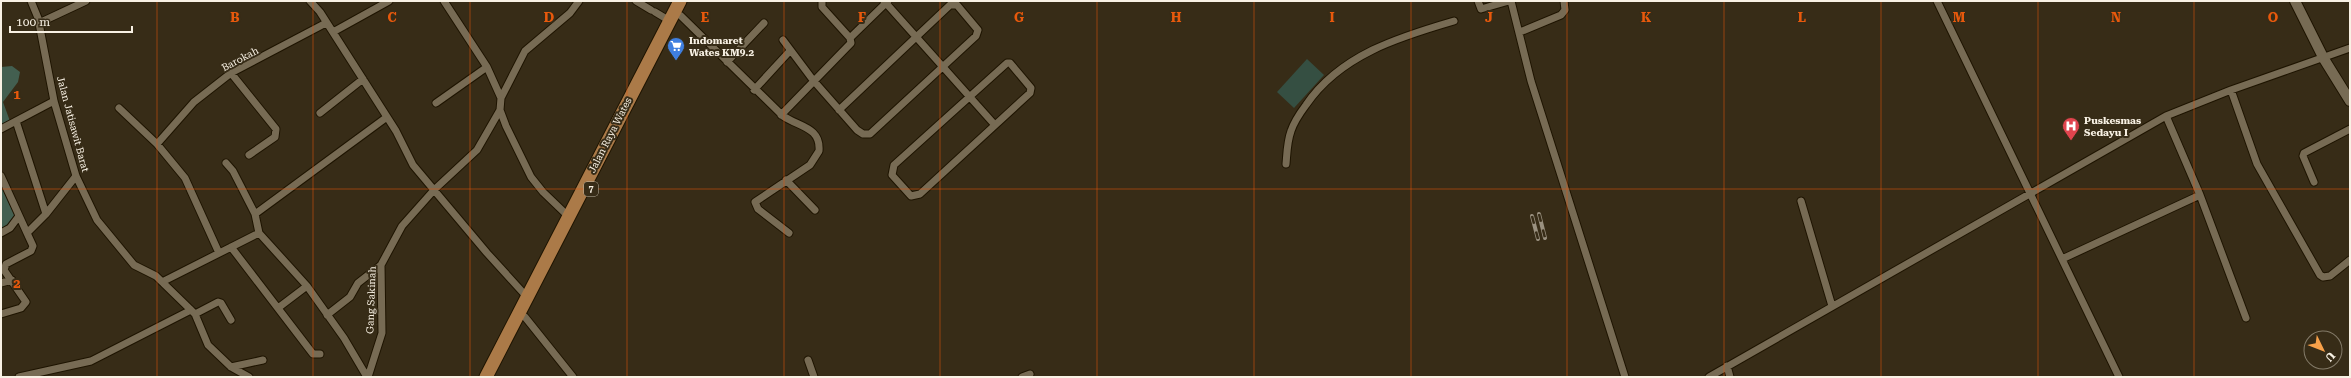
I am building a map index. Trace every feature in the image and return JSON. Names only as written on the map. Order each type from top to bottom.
[{"type":"highway","name":"Jalan Raya Wates","points":[[495,377],[675,18],[680,1]]},
{"type":"highway","name":"Jalan Raya Wates","points":[[486,377],[568,216],[675,18],[688,1]]},
{"type":"street","name":"Jalan Jatisawit Barat","points":[[31,1],[39,23],[54,101],[76,176],[97,220],[124,255],[134,265],[162,282],[193,312],[208,345],[231,367],[249,377]]},
{"type":"street","points":[[39,23],[86,1]]},
{"type":"street","points":[[310,1],[333,32],[387,117],[413,165],[527,297]]},
{"type":"street","points":[[333,32],[389,1]]},
{"type":"street","points":[[444,1],[487,67],[501,98]]},
{"type":"street","points":[[568,216],[542,192],[531,176],[500,110],[501,98],[525,51],[570,13],[580,1]]},
{"type":"street","points":[[636,1],[653,11],[675,18],[727,62],[781,115],[796,124],[812,130],[820,146],[813,162],[755,202],[758,209],[788,233]]},
{"type":"street","points":[[781,115],[813,80],[850,44],[850,38],[822,8],[822,1]]},
{"type":"street","points":[[1478,1],[1482,9],[1510,1],[1520,32],[1531,81],[1625,377]]},
{"type":"street","points":[[1520,32],[1561,15],[1566,5],[1564,1]]},
{"type":"street","points":[[1937,1],[2120,377]]},
{"type":"street","points":[[2295,1],[2324,58],[2350,101]]},
{"type":"street","points":[[850,38],[886,2],[994,124]]},
{"type":"street","points":[[783,40],[813,80],[839,110],[860,132],[870,134],[944,67],[978,32],[957,5],[950,5],[916,35],[839,110]]},
{"type":"street","points":[[1286,164],[1288,142],[1297,119],[1313,94],[1336,70],[1354,60],[1414,33],[1454,21]]},
{"type":"street","name":"Barokah","points":[[157,144],[194,102],[231,73],[326,23]]},
{"type":"street","points":[[727,62],[764,23]]},
{"type":"street","points":[[1709,377],[2166,116],[2231,90],[2350,48]]},
{"type":"street","points":[[754,90],[788,54]]},
{"type":"street","points":[[1010,63],[1032,90],[994,124],[916,197],[911,196],[892,175],[894,165],[1004,64],[1010,63]]},
{"type":"street","points":[[436,103],[487,67]]},
{"type":"street","points":[[231,73],[276,130],[275,137],[249,155]]},
{"type":"street","points":[[320,113],[363,79]]},
{"type":"street","points":[[2231,90],[2257,164],[2320,274],[2323,277],[2330,276],[2350,260]]},
{"type":"street","points":[[1,129],[54,101]]},
{"type":"street","points":[[120,108],[157,144],[185,178],[219,253]]},
{"type":"street","name":"Gang Sakinah","points":[[368,377],[382,333],[381,265],[402,226],[434,190],[477,150],[500,110]]},
{"type":"street","points":[[2166,116],[2200,195],[2246,318]]},
{"type":"street","points":[[255,214],[387,117]]},
{"type":"street","points":[[16,121],[46,214]]},
{"type":"street","points":[[2314,182],[2303,156],[2304,153],[2350,129]]},
{"type":"street","points":[[226,163],[235,175],[255,214],[259,233],[307,286],[368,377]]},
{"type":"street","points":[[1,176],[33,246],[31,251],[6,264],[4,270],[26,299],[26,304],[21,308],[1,314]]},
{"type":"street","points":[[27,233],[46,214],[76,176]]},
{"type":"street","points":[[786,180],[815,210]]},
{"type":"street","points":[[2062,259],[2200,195]]},
{"type":"street","points":[[1802,200],[1832,306]]},
{"type":"street","points":[[1,232],[10,228],[19,216]]},
{"type":"street","points":[[162,282],[259,233]]},
{"type":"street","points":[[231,247],[313,354],[320,354]]},
{"type":"street","points":[[327,315],[350,297],[358,283],[381,265]]},
{"type":"street","points":[[1,283],[12,280]]},
{"type":"street","points":[[278,308],[307,286]]},
{"type":"street","points":[[19,377],[91,361],[193,312],[218,302],[221,303],[231,320]]},
{"type":"street","points":[[525,317],[572,377]]},
{"type":"street","points":[[231,367],[263,360]]},
{"type":"street","points":[[808,360],[814,377]]},
{"type":"street","points":[[1727,366],[1730,377]]},
{"type":"street","points":[[1022,377],[1030,374]]},
{"type":"green space","points":[[1307,59],[1324,75],[1294,108],[1277,92]]},
{"type":"green space","points":[[12,66],[20,72],[18,82],[3,102],[11,124],[1,129],[1,67]]},
{"type":"green space","points":[[1,176],[19,216],[1,233]]},
{"type":"railway","points":[[1539,214],[1545,238]]},
{"type":"railway","points":[[1532,216],[1538,239]]},
{"type":"place","name":"Indomaret Wates KM9.2","points":[[676,61]]},
{"type":"place","name":"Puskesmas Sedayu I","points":[[2071,141]]}]
